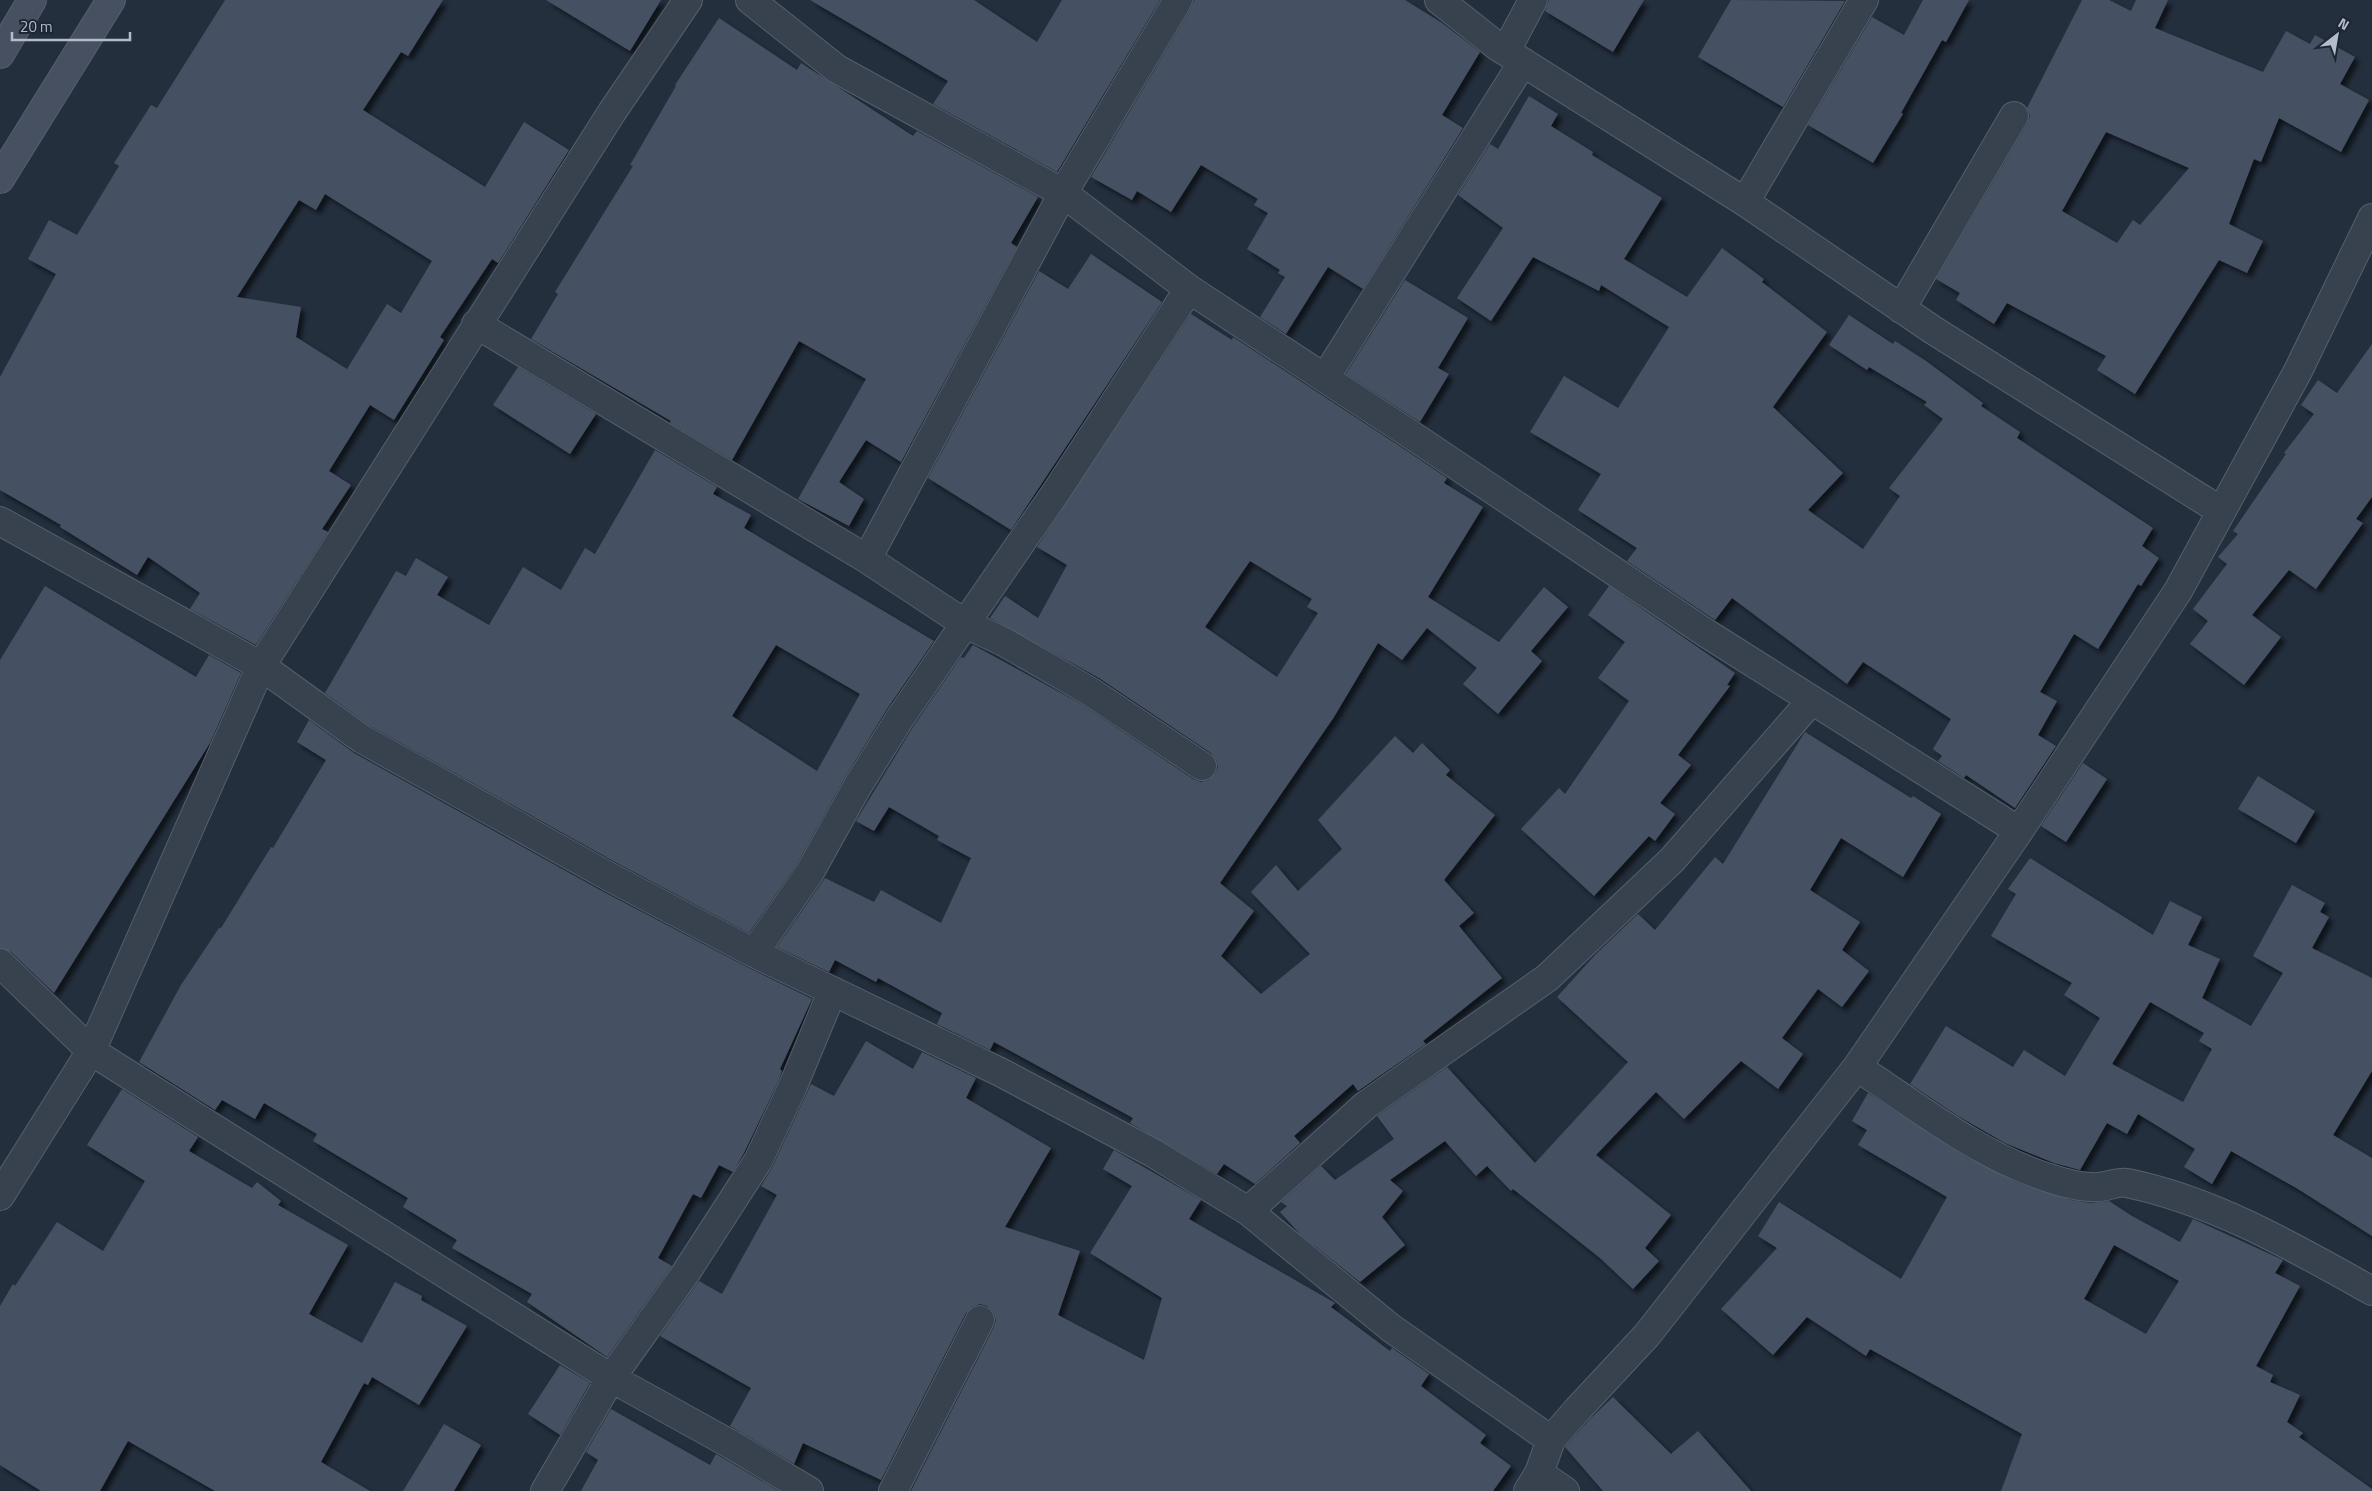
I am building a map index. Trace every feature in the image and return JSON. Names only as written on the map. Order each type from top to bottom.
[{"type":"main road","points":[[0,54],[32,0]]},
{"type":"main road","points":[[0,179],[111,0]]},
{"type":"street","points":[[0,1196],[91,1051],[261,666],[476,324],[612,112],[688,0]]},
{"type":"street","points":[[750,0],[838,69],[1063,193],[1188,289],[1706,634],[2019,831]]},
{"type":"street","points":[[867,559],[1063,193],[1178,0]]},
{"type":"street","points":[[1439,0],[1514,56],[1745,202],[1902,309],[2222,511]]},
{"type":"street","points":[[1324,378],[1514,56],[1533,0]]},
{"type":"street","points":[[1745,202],[1864,0]]},
{"type":"street","points":[[1902,309],[2014,116]]},
{"type":"street","points":[[1565,1491],[1534,1482],[1552,1440],[1647,1335],[1857,1067],[2019,831],[2178,591],[2298,371],[2372,218]]},
{"type":"street","points":[[754,953],[810,872],[857,786],[900,718],[1056,492],[1188,289]]},
{"type":"street","points":[[476,324],[867,559],[964,623],[1004,642],[1091,692],[1202,766]]},
{"type":"street","points":[[0,521],[261,666],[362,739],[608,876],[754,953],[1017,1081],[1153,1153],[1248,1211],[1391,1328],[1552,1440]]},
{"type":"street","points":[[1248,1211],[1366,1105],[1547,978],[1672,860],[1812,700]]},
{"type":"street","points":[[0,963],[91,1051],[611,1378],[732,1444],[809,1491]]},
{"type":"street","points":[[546,1491],[611,1378],[685,1274],[758,1161],[793,1086],[832,992]]},
{"type":"street","points":[[1857,1067],[1968,1140],[2007,1161],[2050,1179],[2097,1187],[2125,1182],[2206,1207],[2273,1237],[2372,1291]]},
{"type":"street","points":[[893,1491],[980,1320]]},
{"type":"building","points":[[225,0],[443,0],[408,56],[401,52],[363,110],[485,187],[524,122],[569,150],[498,263],[492,259],[440,337],[444,340],[394,420],[370,405],[329,471],[351,485],[322,529],[328,532],[256,645],[190,609],[200,593],[148,557],[137,575],[60,527],[61,525],[0,490],[0,377],[56,274],[28,259],[49,220],[77,235],[119,166],[114,163],[151,105],[157,108]],"holes":[[[325,194],[432,261],[401,313],[387,304],[347,369],[296,337],[301,307],[237,297],[299,200],[316,210]]]},
{"type":"building","points":[[546,0],[661,0],[630,51]]},
{"type":"building","points":[[810,0],[974,0],[1037,42],[1062,0],[1160,0],[1057,172],[933,104],[948,81]]},
{"type":"building","points":[[1194,0],[1405,0],[1442,23],[1480,52],[1442,115],[1463,128],[1363,289],[1328,267],[1286,334],[1260,317],[1285,277],[1278,273],[1280,270],[1247,249],[1268,213],[1254,205],[1258,199],[1201,165],[1171,212],[1137,191],[1132,200],[1091,177]]},
{"type":"building","points":[[1549,0],[1644,0],[1613,52],[1545,11]]},
{"type":"building","points":[[1731,0],[1845,1],[1783,107],[1698,57]]},
{"type":"building","points":[[1923,0],[1969,0],[1946,42],[1942,40],[1901,113],[1903,114],[1873,163],[1808,125],[1872,17],[1904,35]]},
{"type":"building","points":[[2082,0],[2109,0],[2131,11],[2136,0],[2168,0],[2155,28],[2263,72],[2286,31],[2310,44],[2315,35],[2355,57],[2340,84],[2369,100],[2341,152],[2279,118],[2261,162],[2254,159],[2229,224],[2263,241],[2247,273],[2219,260],[2135,394],[2097,370],[2106,356],[2007,303],[1994,324],[1956,300],[1960,293],[1936,279],[2027,124],[2030,116],[2027,108]],"holes":[[[2106,132],[2189,168],[2140,225],[2133,220],[2117,243],[2062,211]]]},
{"type":"building","points":[[719,18],[797,70],[801,63],[913,136],[917,131],[1038,197],[1011,243],[1017,247],[901,462],[866,440],[839,482],[864,499],[849,526],[798,499],[866,379],[799,341],[732,460],[670,423],[671,421],[531,339],[558,294],[555,292],[633,166],[630,165],[675,85]]},
{"type":"building","points":[[1529,96],[1558,114],[1551,126],[1593,152],[1592,155],[1662,198],[1624,259],[1687,297],[1722,248],[1764,279],[1762,282],[1827,332],[1773,407],[1843,473],[1808,510],[1863,549],[1900,496],[1889,488],[1943,419],[1924,405],[1927,402],[1869,367],[1867,370],[1829,345],[1849,315],[1893,344],[1895,341],[1926,361],[1983,403],[1981,406],[2020,432],[2017,438],[2153,528],[2142,546],[2159,558],[2141,586],[2138,584],[2098,649],[2074,634],[2040,692],[2057,701],[2038,735],[2056,746],[2015,808],[1966,775],[1964,778],[1938,761],[1942,756],[1933,749],[1951,719],[1863,662],[1847,684],[1732,598],[1715,620],[1627,561],[1637,548],[1578,510],[1601,474],[1530,432],[1564,376],[1618,408],[1669,327],[1601,285],[1599,291],[1533,257],[1491,321],[1457,298],[1503,228],[1458,195],[1490,144],[1498,149]]},
{"type":"building","points":[[1091,254],[1162,302],[1011,530],[928,478],[1039,271],[1068,289]]},
{"type":"building","points":[[1405,280],[1468,318],[1438,368],[1449,374],[1420,422],[1346,374]]},
{"type":"building","points":[[1191,314],[1232,340],[1233,337],[1404,449],[1447,478],[1444,483],[1483,507],[1428,597],[1499,642],[1544,587],[1568,607],[1531,651],[1542,661],[1498,714],[1463,684],[1477,668],[1427,628],[1402,660],[1378,643],[1334,717],[1220,883],[1254,911],[1221,956],[1261,994],[1310,954],[1251,892],[1276,865],[1298,891],[1342,849],[1318,820],[1395,736],[1413,753],[1422,743],[1450,770],[1446,775],[1495,815],[1444,880],[1474,913],[1459,926],[1502,978],[1423,1041],[1426,1044],[1358,1091],[1353,1084],[1294,1136],[1300,1143],[1255,1184],[1224,1164],[1217,1174],[1130,1123],[1133,1118],[994,1042],[990,1050],[937,1024],[942,1013],[878,978],[876,982],[835,960],[829,972],[777,947],[825,878],[874,902],[881,890],[941,923],[971,858],[937,840],[939,836],[889,807],[874,831],[856,821],[913,727],[961,657],[964,658],[973,645],[1083,705],[1193,779],[1201,782],[1208,780],[1215,774],[1218,767],[1211,753],[1099,678],[990,618],[1005,596],[1038,618],[1067,565],[1037,547]],"holes":[[[1250,561],[1312,599],[1307,607],[1318,613],[1277,677],[1205,627]]]},
{"type":"building","points":[[2372,344],[2372,497],[2356,519],[2363,523],[2316,589],[2289,570],[2252,615],[2281,637],[2244,685],[2190,644],[2208,621],[2193,609],[2227,564],[2218,557],[2238,534],[2233,531],[2286,454],[2284,453],[2314,414],[2301,405],[2318,380],[2337,393]]},
{"type":"building","points":[[518,367],[596,414],[570,454],[493,405]]},
{"type":"building","points":[[655,450],[717,487],[713,494],[751,515],[744,528],[934,641],[887,709],[844,779],[797,864],[749,933],[615,862],[370,726],[325,693],[396,571],[406,576],[416,558],[448,577],[437,595],[489,625],[523,567],[561,590],[585,548],[595,554]],"holes":[[[776,645],[860,694],[817,771],[732,716]]]},
{"type":"building","points":[[45,586],[196,677],[209,655],[241,673],[210,743],[54,993],[11,952],[0,948],[0,660]]},
{"type":"building","points":[[1609,586],[1735,673],[1727,685],[1730,686],[1678,755],[1691,765],[1660,803],[1675,814],[1655,841],[1649,836],[1594,896],[1521,829],[1559,788],[1565,794],[1629,701],[1598,678],[1625,642],[1588,615]]},
{"type":"building","points":[[309,720],[354,753],[600,890],[812,999],[780,1069],[782,1071],[779,1080],[744,1153],[733,1172],[719,1165],[701,1198],[693,1194],[658,1258],[672,1266],[607,1357],[527,1302],[532,1294],[452,1248],[457,1240],[403,1207],[408,1198],[313,1141],[317,1134],[264,1103],[255,1119],[222,1100],[215,1110],[139,1062],[181,985],[219,928],[221,928],[271,847],[273,848],[326,760],[297,742]]},
{"type":"building","points":[[1805,732],[1911,798],[1913,796],[1941,814],[1903,877],[1841,838],[1810,890],[1860,922],[1842,950],[1869,971],[1842,1007],[1818,989],[1782,1038],[1803,1054],[1778,1089],[1741,1061],[1684,1119],[1656,1092],[1596,1155],[1671,1215],[1645,1248],[1659,1261],[1633,1289],[1600,1258],[1513,1189],[1511,1191],[1487,1166],[1476,1176],[1445,1141],[1390,1180],[1403,1191],[1382,1217],[1405,1245],[1360,1282],[1300,1234],[1280,1212],[1287,1206],[1281,1202],[1321,1166],[1335,1180],[1394,1139],[1377,1116],[1447,1067],[1535,1163],[1628,1062],[1557,997],[1596,954],[1638,914],[1655,930],[1715,857],[1723,864]]},
{"type":"building","points":[[2083,763],[2107,779],[2066,842],[2041,826]]},
{"type":"building","points":[[2258,776],[2315,811],[2296,843],[2238,809]]},
{"type":"building","points":[[2030,858],[2153,935],[2170,901],[2202,917],[2188,945],[2220,959],[2202,998],[2251,1026],[2283,973],[2253,956],[2292,885],[2325,903],[2320,912],[2329,917],[2312,948],[2372,978],[2372,1071],[2333,1135],[2372,1158],[2372,1236],[2298,1189],[2231,1151],[2212,1184],[2184,1167],[2195,1149],[2138,1114],[2127,1134],[2107,1123],[2080,1170],[2054,1163],[2005,1143],[1958,1116],[1910,1084],[1946,1026],[2013,1067],[2024,1050],[2065,1076],[2100,1018],[2064,995],[2072,983],[1991,936],[2016,894],[2008,889]],"holes":[[[2150,1002],[2204,1033],[2199,1041],[2212,1049],[2183,1102],[2112,1064]]]},
{"type":"building","points":[[866,1041],[913,1069],[922,1052],[976,1078],[966,1098],[1051,1148],[1005,1227],[1080,1251],[1058,1315],[1144,1360],[1162,1298],[1090,1253],[1132,1186],[1103,1169],[1114,1150],[1201,1200],[1189,1219],[1335,1303],[1331,1307],[1390,1351],[1392,1348],[1429,1374],[1421,1386],[1486,1435],[1480,1443],[1511,1466],[1493,1491],[911,1491],[994,1327],[996,1320],[993,1312],[987,1306],[980,1304],[972,1307],[966,1313],[881,1480],[803,1443],[794,1464],[730,1426],[751,1388],[660,1336],[699,1281],[722,1294],[777,1195],[761,1186],[772,1168],[811,1084],[834,1096]]},
{"type":"building","points":[[122,1089],[198,1137],[189,1151],[252,1188],[257,1182],[281,1201],[278,1205],[348,1245],[309,1314],[362,1343],[395,1282],[422,1296],[421,1300],[467,1326],[419,1405],[372,1377],[368,1385],[364,1383],[321,1462],[370,1491],[215,1491],[128,1441],[100,1491],[41,1491],[0,1465],[0,1306],[13,1284],[15,1286],[57,1222],[103,1251],[145,1181],[87,1145]]},
{"type":"building","points":[[1868,1093],[1966,1157],[2018,1183],[2071,1200],[2091,1203],[2109,1201],[2180,1242],[2193,1219],[2283,1260],[2275,1273],[2300,1286],[2256,1366],[2273,1375],[2270,1382],[2300,1395],[2287,1422],[2303,1433],[2299,1437],[2372,1489],[2372,1491],[2001,1491],[2022,1434],[1870,1349],[1866,1356],[1807,1317],[1773,1355],[1721,1309],[1777,1248],[1758,1236],[1779,1202],[1901,1279],[1947,1197],[1858,1145],[1867,1130],[1852,1121]],"holes":[[[2114,1245],[2179,1281],[2146,1334],[2084,1299]]]},
{"type":"building","points":[[560,1365],[590,1383],[560,1435],[528,1414]]},
{"type":"building","points":[[1613,1397],[1671,1454],[1698,1431],[1751,1491],[1603,1491],[1565,1447]]},
{"type":"building","points":[[611,1409],[710,1465],[716,1454],[779,1491],[581,1491],[598,1460],[586,1452]]},
{"type":"building","points":[[444,1424],[481,1445],[454,1491],[403,1491]]}]
